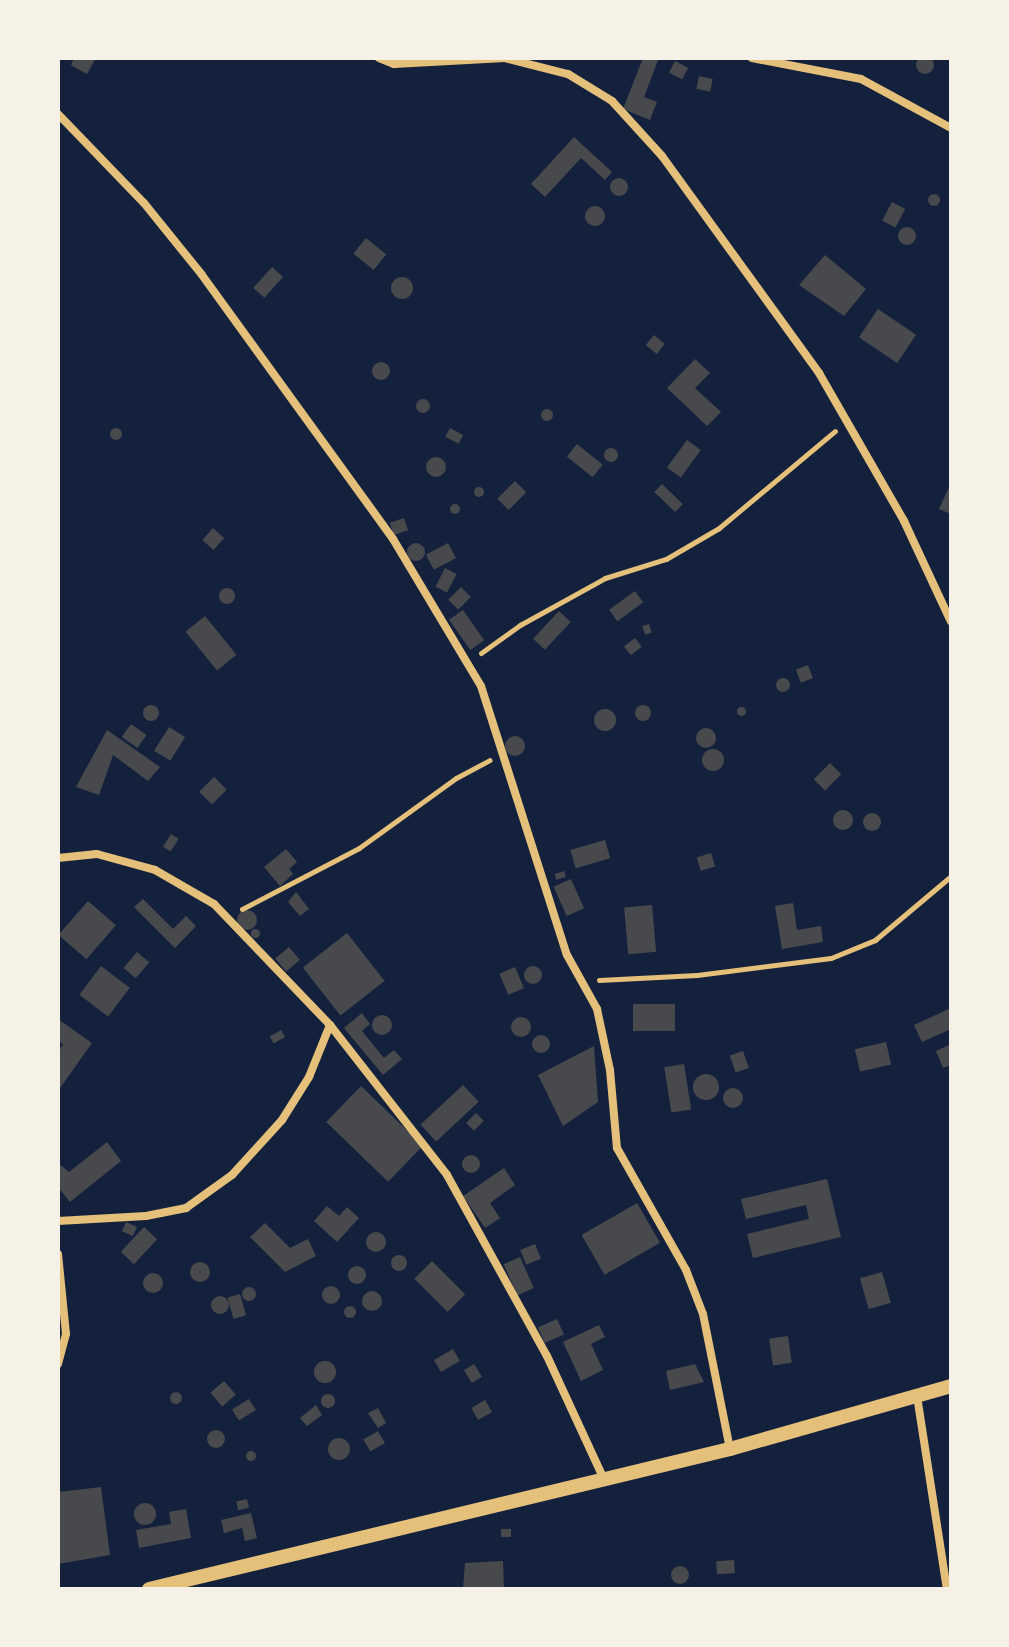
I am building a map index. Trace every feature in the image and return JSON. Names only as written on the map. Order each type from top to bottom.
[{"type":"street","points":[[379,58],[394,64],[447,59],[520,62],[568,74],[622,112],[728,244],[846,421],[904,521],[951,622]]},
{"type":"street","points":[[520,62],[531,58]]},
{"type":"street","points":[[752,58],[808,62],[861,79],[951,128]]},
{"type":"street","points":[[58,114],[144,203],[202,275],[393,539],[481,686],[567,955],[597,1009],[610,1070],[617,1148],[686,1270],[703,1314],[730,1449]]},
{"type":"street","points":[[58,858],[97,854],[155,870],[227,916],[330,1025],[447,1175],[547,1356],[603,1477]]},
{"type":"street","points":[[58,1221],[146,1216],[186,1208],[232,1175],[282,1120],[309,1077],[330,1025]]},
{"type":"street","points":[[58,1254],[66,1334],[58,1364]]},
{"type":"street","points":[[149,1589],[603,1477],[730,1449],[951,1386]]},
{"type":"street","points":[[917,1396],[932,1466],[947,1589]]},
{"type":"path","points":[[467,663],[520,625],[605,578],[666,559],[719,528],[846,421]]},
{"type":"path","points":[[227,916],[359,848],[456,778],[502,755]]},
{"type":"path","points":[[582,982],[697,975],[831,958],[875,940],[951,876]]},
{"type":"building","points":[[925,56],[934,65],[925,74],[916,65]]},
{"type":"building","points":[[74,58],[96,58],[87,74],[71,65]]},
{"type":"building","points":[[643,58],[658,60],[644,97],[657,102],[650,120],[623,109]]},
{"type":"building","points":[[675,61],[688,68],[682,80],[669,72]]},
{"type":"building","points":[[699,76],[713,79],[710,92],[696,89]]},
{"type":"building","points":[[574,137],[612,172],[605,180],[581,158],[545,197],[531,184]]},
{"type":"building","points":[[619,178],[628,187],[619,196],[610,187]]},
{"type":"building","points":[[929,195],[939,195],[939,205],[929,205]]},
{"type":"building","points":[[892,202],[905,209],[895,228],[882,221]]},
{"type":"building","points":[[595,206],[602,209],[605,216],[602,223],[595,226],[588,223],[585,216],[588,209]]},
{"type":"building","points":[[903,227],[911,227],[916,236],[914,243],[903,245],[898,240],[898,232]]},
{"type":"building","points":[[366,238],[386,254],[374,270],[353,254]]},
{"type":"building","points":[[825,255],[866,289],[844,316],[799,285]]},
{"type":"building","points":[[272,267],[283,277],[264,298],[253,288]]},
{"type":"building","points":[[402,277],[410,280],[413,288],[410,296],[402,299],[394,296],[391,288],[394,280]]},
{"type":"building","points":[[878,309],[916,335],[897,363],[859,337]]},
{"type":"building","points":[[654,335],[665,344],[657,354],[646,345]]},
{"type":"building","points":[[695,359],[710,373],[695,388],[721,412],[707,426],[667,388]]},
{"type":"building","points":[[377,362],[385,362],[390,371],[388,378],[377,380],[372,375],[372,367]]},
{"type":"building","points":[[423,399],[430,406],[423,413],[416,406]]},
{"type":"building","points":[[547,409],[553,415],[547,421],[541,415]]},
{"type":"building","points":[[116,428],[122,434],[116,440],[110,434]]},
{"type":"building","points":[[450,428],[463,435],[459,444],[445,437]]},
{"type":"building","points":[[687,440],[701,450],[681,477],[667,468]]},
{"type":"building","points":[[577,444],[603,465],[593,477],[567,456]]},
{"type":"building","points":[[611,448],[618,455],[611,462],[604,455]]},
{"type":"building","points":[[436,457],[443,460],[446,467],[443,474],[436,477],[429,474],[426,467],[429,460]]},
{"type":"building","points":[[515,481],[526,492],[509,510],[497,499]]},
{"type":"building","points":[[951,483],[951,514],[939,509]]},
{"type":"building","points":[[662,484],[683,504],[675,512],[654,492]]},
{"type":"building","points":[[479,487],[484,492],[479,497],[474,492]]},
{"type":"building","points":[[455,504],[460,509],[455,514],[450,509]]},
{"type":"building","points":[[404,518],[408,530],[394,535],[390,523]]},
{"type":"building","points":[[213,528],[224,538],[213,550],[202,540]]},
{"type":"building","points":[[416,543],[425,552],[416,561],[407,552]]},
{"type":"building","points":[[448,543],[456,558],[434,570],[426,555]]},
{"type":"building","points":[[445,568],[457,574],[447,593],[435,587]]},
{"type":"building","points":[[461,587],[471,597],[458,610],[448,600]]},
{"type":"building","points":[[227,588],[233,590],[233,602],[227,604],[221,602],[219,596],[221,590]]},
{"type":"building","points":[[635,591],[643,602],[617,621],[609,610]]},
{"type":"building","points":[[463,610],[484,640],[470,650],[449,620]]},
{"type":"building","points":[[559,611],[571,622],[545,650],[533,639]]},
{"type":"building","points":[[205,616],[236,655],[217,671],[186,632]]},
{"type":"building","points":[[649,624],[652,633],[645,635],[642,626]]},
{"type":"building","points":[[635,638],[642,647],[631,655],[624,647]]},
{"type":"building","points":[[808,665],[813,678],[801,683],[796,670]]},
{"type":"building","points":[[783,678],[790,685],[783,692],[776,685]]},
{"type":"building","points":[[148,705],[154,705],[159,713],[157,719],[148,721],[143,716],[143,710]]},
{"type":"building","points":[[643,705],[651,713],[643,721],[635,713]]},
{"type":"building","points":[[741,706],[746,711],[741,716],[736,711]]},
{"type":"building","points":[[605,709],[613,712],[616,720],[613,728],[605,731],[597,728],[594,720],[597,712]]},
{"type":"building","points":[[131,724],[147,735],[137,748],[122,737]]},
{"type":"building","points":[[169,727],[185,737],[170,761],[154,751]]},
{"type":"building","points":[[706,728],[713,731],[716,738],[713,745],[706,748],[699,745],[696,738],[699,731]]},
{"type":"building","points":[[107,730],[160,767],[148,781],[113,755],[99,795],[76,787]]},
{"type":"building","points":[[511,736],[519,736],[525,746],[519,756],[511,756],[505,750],[505,742]]},
{"type":"building","points":[[713,749],[721,752],[724,760],[721,768],[713,771],[705,768],[702,760],[705,752]]},
{"type":"building","points":[[830,763],[841,774],[825,791],[814,779]]},
{"type":"building","points":[[214,777],[227,790],[212,805],[199,792]]},
{"type":"building","points":[[843,810],[850,813],[853,820],[850,827],[843,830],[836,827],[833,820],[836,813]]},
{"type":"building","points":[[872,813],[881,822],[872,831],[863,822]]},
{"type":"building","points":[[171,834],[179,839],[171,851],[163,847]]},
{"type":"building","points":[[605,840],[610,858],[576,868],[570,850]]},
{"type":"building","points":[[286,849],[297,862],[289,869],[293,874],[280,886],[264,867]]},
{"type":"building","points":[[711,853],[715,866],[701,871],[697,857]]},
{"type":"building","points":[[564,871],[566,877],[556,880],[554,874]]},
{"type":"building","points":[[571,879],[584,908],[567,916],[554,887]]},
{"type":"building","points":[[296,892],[309,909],[300,916],[288,902]]},
{"type":"building","points":[[143,899],[173,929],[186,916],[196,926],[175,948],[134,907]]},
{"type":"building","points":[[88,901],[116,925],[86,959],[58,935]]},
{"type":"building","points":[[793,903],[797,930],[821,926],[823,942],[782,949],[775,906]]},
{"type":"building","points":[[652,905],[656,952],[628,954],[624,907]]},
{"type":"building","points":[[247,910],[254,913],[257,920],[254,927],[247,930],[240,927],[237,920],[240,913]]},
{"type":"building","points":[[255,928],[260,933],[255,938],[250,933]]},
{"type":"building","points":[[347,933],[385,981],[340,1016],[303,967]]},
{"type":"building","points":[[289,947],[300,960],[286,972],[275,959]]},
{"type":"building","points":[[137,952],[149,962],[136,978],[124,968]]},
{"type":"building","points":[[101,966],[130,988],[108,1016],[79,995]]},
{"type":"building","points":[[533,966],[542,975],[533,984],[524,975]]},
{"type":"building","points":[[515,967],[524,988],[508,995],[499,974]]},
{"type":"building","points":[[633,1004],[675,1004],[675,1031],[633,1031]]},
{"type":"building","points":[[951,1008],[951,1029],[922,1042],[914,1025]]},
{"type":"building","points":[[362,1013],[370,1024],[362,1031],[384,1058],[394,1050],[402,1059],[383,1075],[344,1028]]},
{"type":"building","points":[[378,1015],[386,1015],[392,1025],[386,1035],[378,1035],[372,1029],[372,1021]]},
{"type":"building","points":[[521,1017],[528,1020],[531,1027],[528,1034],[521,1037],[514,1034],[511,1027],[514,1020]]},
{"type":"building","points":[[58,1019],[92,1043],[58,1091],[58,1052],[63,1044],[58,1041]]},
{"type":"building","points":[[281,1030],[285,1037],[274,1043],[270,1036]]},
{"type":"building","points":[[541,1035],[550,1044],[541,1053],[532,1044]]},
{"type":"building","points":[[886,1042],[891,1064],[860,1072],[855,1049]]},
{"type":"building","points":[[951,1044],[951,1065],[943,1068],[936,1051]]},
{"type":"building","points":[[594,1046],[598,1102],[563,1126],[538,1075]]},
{"type":"building","points":[[743,1051],[749,1068],[736,1073],[730,1056]]},
{"type":"building","points":[[684,1064],[691,1109],[671,1113],[664,1067]]},
{"type":"building","points":[[706,1074],[715,1078],[719,1087],[715,1096],[706,1100],[697,1096],[693,1087],[697,1078]]},
{"type":"building","points":[[463,1085],[479,1102],[436,1141],[421,1125]]},
{"type":"building","points":[[361,1086],[423,1146],[388,1182],[326,1122]]},
{"type":"building","points":[[733,1088],[740,1091],[743,1098],[740,1105],[733,1108],[726,1105],[723,1098],[726,1091]]},
{"type":"building","points":[[476,1113],[484,1121],[474,1131],[466,1123]]},
{"type":"building","points":[[107,1142],[121,1161],[70,1202],[58,1187],[58,1163],[69,1172]]},
{"type":"building","points":[[471,1155],[480,1164],[471,1173],[462,1164]]},
{"type":"building","points":[[504,1168],[515,1185],[490,1203],[500,1218],[485,1228],[463,1196]]},
{"type":"building","points":[[827,1179],[841,1237],[753,1258],[747,1234],[809,1219],[806,1205],[746,1219],[741,1199]]},
{"type":"building","points":[[637,1203],[660,1243],[605,1275],[582,1235]]},
{"type":"building","points":[[327,1206],[339,1216],[347,1207],[359,1218],[337,1242],[314,1221]]},
{"type":"building","points":[[126,1222],[137,1227],[133,1236],[122,1231]]},
{"type":"building","points":[[265,1223],[290,1248],[308,1239],[316,1256],[285,1272],[250,1237]]},
{"type":"building","points":[[144,1227],[157,1239],[134,1264],[121,1252]]},
{"type":"building","points":[[372,1232],[380,1232],[386,1242],[380,1252],[372,1252],[366,1246],[366,1238]]},
{"type":"building","points":[[535,1244],[541,1259],[526,1265],[520,1250]]},
{"type":"building","points":[[396,1255],[402,1255],[407,1263],[405,1269],[396,1271],[391,1266],[391,1260]]},
{"type":"building","points":[[520,1257],[534,1288],[517,1295],[504,1264]]},
{"type":"building","points":[[432,1261],[465,1294],[448,1312],[414,1279]]},
{"type":"building","points":[[200,1262],[207,1265],[210,1272],[207,1279],[200,1282],[193,1279],[190,1272],[193,1265]]},
{"type":"building","points":[[357,1266],[366,1275],[357,1284],[348,1275]]},
{"type":"building","points":[[882,1272],[891,1303],[869,1309],[860,1278]]},
{"type":"building","points":[[153,1273],[160,1276],[163,1283],[160,1290],[153,1293],[146,1290],[143,1283],[146,1276]]},
{"type":"building","points":[[327,1286],[335,1286],[340,1295],[338,1302],[327,1304],[322,1299],[322,1291]]},
{"type":"building","points":[[249,1287],[256,1294],[249,1301],[242,1294]]},
{"type":"building","points":[[372,1291],[379,1294],[382,1301],[379,1308],[372,1311],[365,1308],[362,1301],[365,1294]]},
{"type":"building","points":[[240,1294],[246,1315],[234,1319],[228,1298]]},
{"type":"building","points":[[216,1296],[224,1296],[229,1305],[227,1312],[216,1314],[211,1309],[211,1301]]},
{"type":"building","points":[[345,1307],[355,1307],[355,1317],[345,1317]]},
{"type":"building","points":[[557,1319],[564,1335],[545,1343],[538,1328]]},
{"type":"building","points":[[599,1325],[605,1337],[591,1344],[603,1370],[581,1381],[563,1342]]},
{"type":"building","points":[[788,1336],[792,1363],[773,1365],[769,1339]]},
{"type":"building","points":[[453,1349],[460,1361],[441,1372],[434,1360]]},
{"type":"building","points":[[325,1361],[333,1364],[336,1372],[333,1380],[325,1383],[317,1380],[314,1372],[317,1364]]},
{"type":"building","points":[[474,1364],[482,1377],[472,1383],[464,1370]]},
{"type":"building","points":[[695,1364],[704,1382],[670,1390],[666,1371]]},
{"type":"building","points":[[224,1381],[236,1395],[222,1406],[210,1393]]},
{"type":"building","points":[[171,1393],[181,1393],[181,1403],[171,1403]]},
{"type":"building","points":[[328,1394],[335,1401],[328,1408],[321,1401]]},
{"type":"building","points":[[249,1399],[256,1410],[239,1421],[232,1410]]},
{"type":"building","points":[[485,1400],[492,1412],[478,1420],[471,1408]]},
{"type":"building","points":[[316,1405],[322,1415],[307,1426],[300,1418]]},
{"type":"building","points":[[378,1408],[386,1423],[378,1428],[368,1413]]},
{"type":"building","points":[[216,1430],[225,1439],[216,1448],[207,1439]]},
{"type":"building","points":[[378,1431],[385,1443],[370,1452],[363,1440]]},
{"type":"building","points":[[339,1438],[347,1441],[350,1449],[347,1457],[339,1460],[331,1457],[328,1449],[331,1441]]},
{"type":"building","points":[[251,1451],[256,1456],[251,1461],[246,1456]]},
{"type":"building","points":[[101,1487],[110,1555],[58,1564],[58,1492]]},
{"type":"building","points":[[247,1499],[249,1508],[238,1510],[236,1501]]},
{"type":"building","points":[[145,1503],[153,1506],[156,1514],[153,1522],[145,1525],[137,1522],[134,1514],[137,1506]]},
{"type":"building","points":[[186,1509],[191,1538],[139,1548],[136,1530],[171,1524],[169,1512]]},
{"type":"building","points":[[251,1513],[257,1538],[245,1541],[242,1528],[224,1533],[221,1520]]},
{"type":"building","points":[[501,1529],[511,1529],[511,1537],[501,1537]]},
{"type":"building","points":[[734,1560],[735,1573],[717,1574],[716,1561]]},
{"type":"building","points":[[503,1561],[504,1589],[463,1589],[465,1563]]},
{"type":"building","points":[[680,1566],[689,1575],[680,1584],[671,1575]]}]
